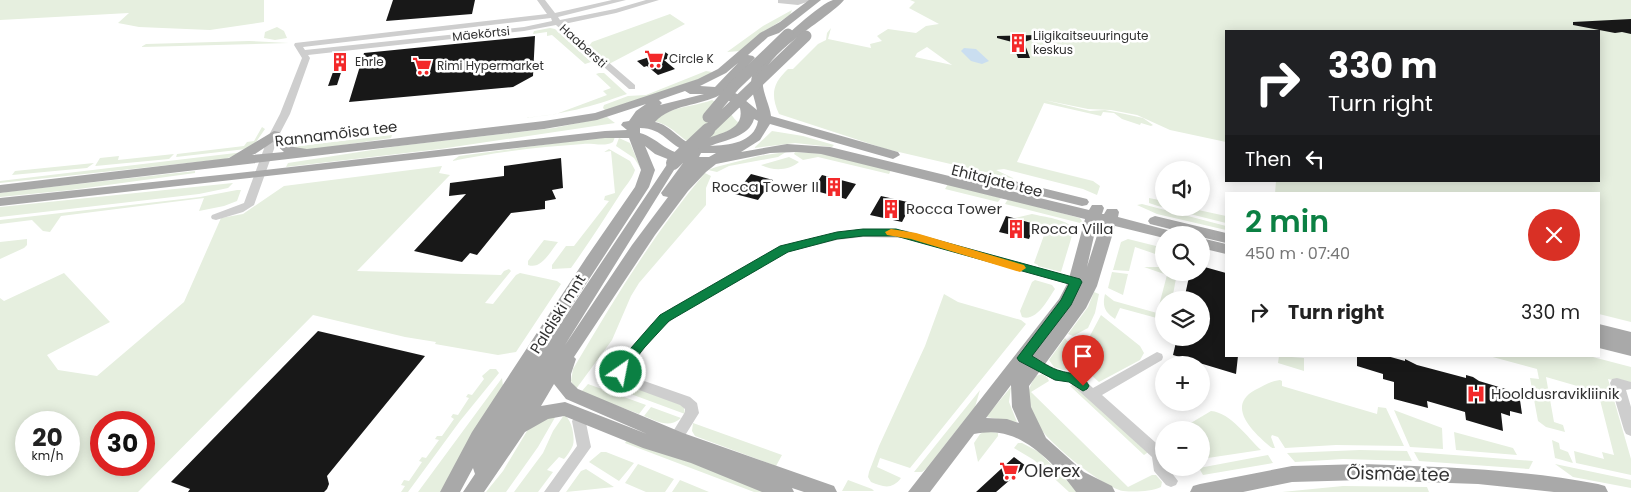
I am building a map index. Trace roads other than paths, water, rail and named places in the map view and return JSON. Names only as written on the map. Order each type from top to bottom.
[{"type":"main road","name":"Paldiski mnt","points":[[470,492],[636,219],[673,163],[700,126],[729,92],[798,14],[816,0]]},
{"type":"main road","name":"Paldiski mnt","points":[[709,92],[760,43],[785,30],[829,0]]},
{"type":"main road","points":[[766,121],[757,78],[761,67],[792,37],[839,0]]},
{"type":"main road","name":"Paldiski mnt","points":[[673,163],[806,36],[849,0]]},
{"type":"main road","points":[[671,92],[702,82],[718,74],[764,35],[785,30]]},
{"type":"main road","points":[[671,92],[709,92],[735,98],[754,115],[766,121]]},
{"type":"main road","name":"Rannamõisa tee","points":[[0,189],[266,159],[573,121],[616,111],[671,92]]},
{"type":"main road","points":[[638,128],[654,114],[668,106],[709,92]]},
{"type":"main road","points":[[738,147],[694,154],[661,152],[638,128],[640,114],[647,108],[668,98],[709,92],[725,103],[736,117],[748,122]]},
{"type":"main road","points":[[639,248],[647,223],[694,154],[706,142],[735,133],[748,122],[746,107]]},
{"type":"main road","name":"Paldiski mnt","points":[[450,492],[511,427],[573,347],[675,198],[700,170],[759,134],[766,121]]},
{"type":"main road","name":"Ehitajate tee","points":[[748,122],[766,121],[830,137],[1103,213],[1155,230]]},
{"type":"main road","name":"Paldiski mnt","points":[[450,492],[479,437],[581,277],[642,187],[648,170],[638,128]]},
{"type":"main road","points":[[638,128],[661,128],[694,154]]},
{"type":"main road","name":"Rannamõisa tee","points":[[0,202],[585,137],[638,128]]},
{"type":"main road","points":[[217,164],[240,156],[274,135],[286,148],[291,150],[324,151]]},
{"type":"main road","name":"Ehitajate tee","points":[[694,154],[712,161],[771,149],[815,148],[1103,213],[1225,238]]},
{"type":"main road","points":[[70,195],[152,181],[243,169],[260,164],[266,159]]},
{"type":"main road","points":[[918,492],[968,428],[1078,308],[1082,284],[1103,213]]},
{"type":"main road","points":[[1210,245],[1225,249]]},
{"type":"main road","points":[[1600,330],[1631,338]]},
{"type":"main road","points":[[1600,342],[1631,350]]},
{"type":"main road","points":[[573,347],[562,372],[563,385],[588,410],[784,492]]},
{"type":"main road","points":[[1030,361],[1020,385],[1018,398],[1022,411],[1038,440],[1083,486],[1105,492]]},
{"type":"main road","points":[[511,427],[550,411],[565,409],[588,410],[676,438],[827,492]]},
{"type":"main road","points":[[968,428],[985,424],[1008,427],[1038,440]]},
{"type":"main road","name":"Paldiski mnt","points":[[473,492],[495,464],[511,427]]},
{"type":"main road","name":"Õismäe tee","points":[[1200,492],[1292,474],[1363,472],[1478,476],[1544,482],[1598,492]]},
{"type":"street","name":"Haabersti","points":[[541,0],[550,16],[632,87]]},
{"type":"street","name":"Mäekõrtsi","points":[[301,49],[550,16],[622,0]]},
{"type":"street","name":"Mäekõrtsi","points":[[301,49],[480,35],[558,23],[655,0]]},
{"type":"street","points":[[781,0],[798,2],[808,0]]},
{"type":"street","points":[[781,0],[793,7],[798,14]]},
{"type":"street","points":[[216,216],[239,210],[249,205],[274,135],[285,114],[306,58],[301,49]]},
{"type":"street","points":[[676,438],[692,413],[692,407],[689,404],[625,380],[621,368],[664,318],[784,249],[817,240],[863,233],[896,232],[1082,284]]},
{"type":"street","points":[[1093,394],[1155,358]]},
{"type":"street","points":[[1030,361],[1059,376],[1072,377],[1093,394],[1159,454],[1161,470],[1171,481]]},
{"type":"street","points":[[1626,385],[1617,383],[1629,416],[1631,430]]},
{"type":"street","points":[[551,492],[584,447],[579,422],[588,410]]},
{"type":"water","points":[[964,48],[976,49],[989,61],[982,64],[971,61],[961,51]]},
{"type":"place","name":"Liigikaitseuuringute keskus","points":[[1018,43]]},
{"type":"place","name":"Circle K","points":[[654,59]]},
{"type":"place","name":"Ehrle","points":[[340,62]]},
{"type":"place","name":"Rimi Hypermarket","points":[[422,66]]},
{"type":"place","name":"Rocca Tower II","points":[[834,187]]},
{"type":"place","name":"Rocca Tower","points":[[891,209]]},
{"type":"place","name":"Rocca Villa","points":[[1016,229]]},
{"type":"place","name":"Hooldusravikliinik","points":[[1476,394]]},
{"type":"place","name":"Olerex","points":[[1009,471]]}]
